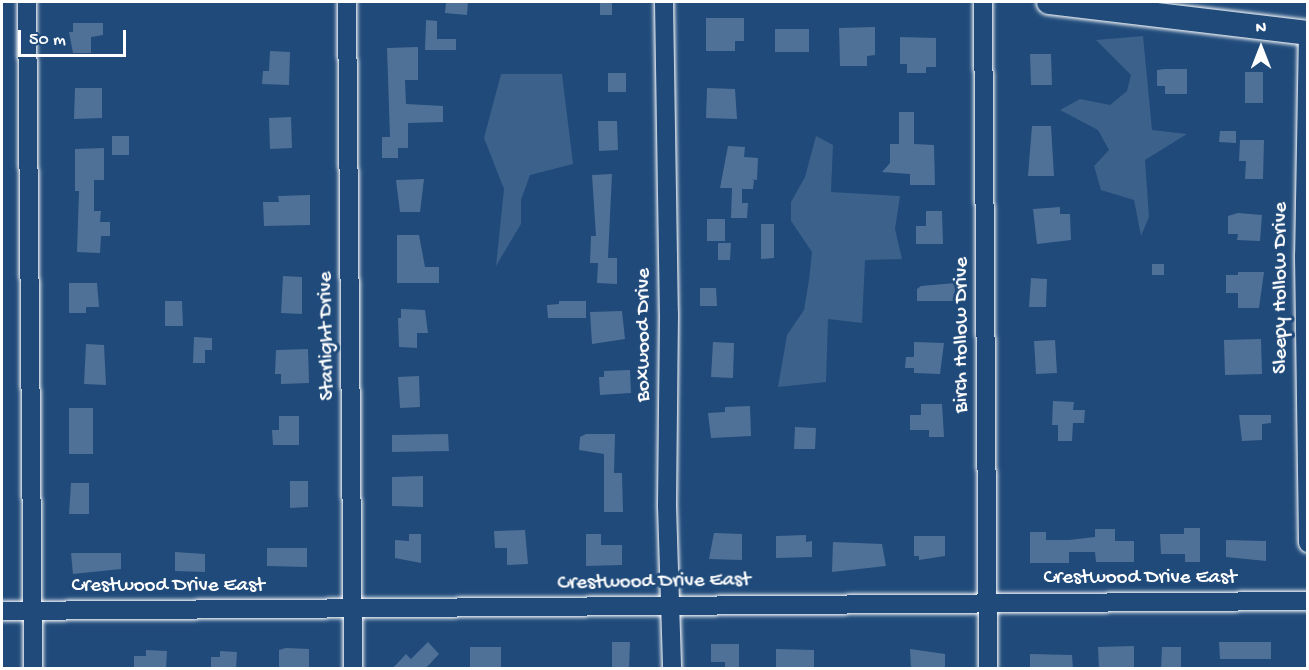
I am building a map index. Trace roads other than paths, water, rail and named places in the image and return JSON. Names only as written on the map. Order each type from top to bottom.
[{"type":"main road","points":[[1049,2],[1307,32]]},
{"type":"street","points":[[27,2],[33,669]]},
{"type":"street","name":"Starlight Drive","points":[[347,2],[352,669]]},
{"type":"street","name":"Boxwood Drive","points":[[664,2],[669,314],[667,506],[672,606],[672,669]]},
{"type":"street","name":"Birch Hollow Drive","points":[[983,2],[988,669]]},
{"type":"street","name":"Sleepy Hollow Drive","points":[[1307,32],[1308,543]]},
{"type":"street","name":"Crestwood Drive East","points":[[2,610],[1308,601]]}]
